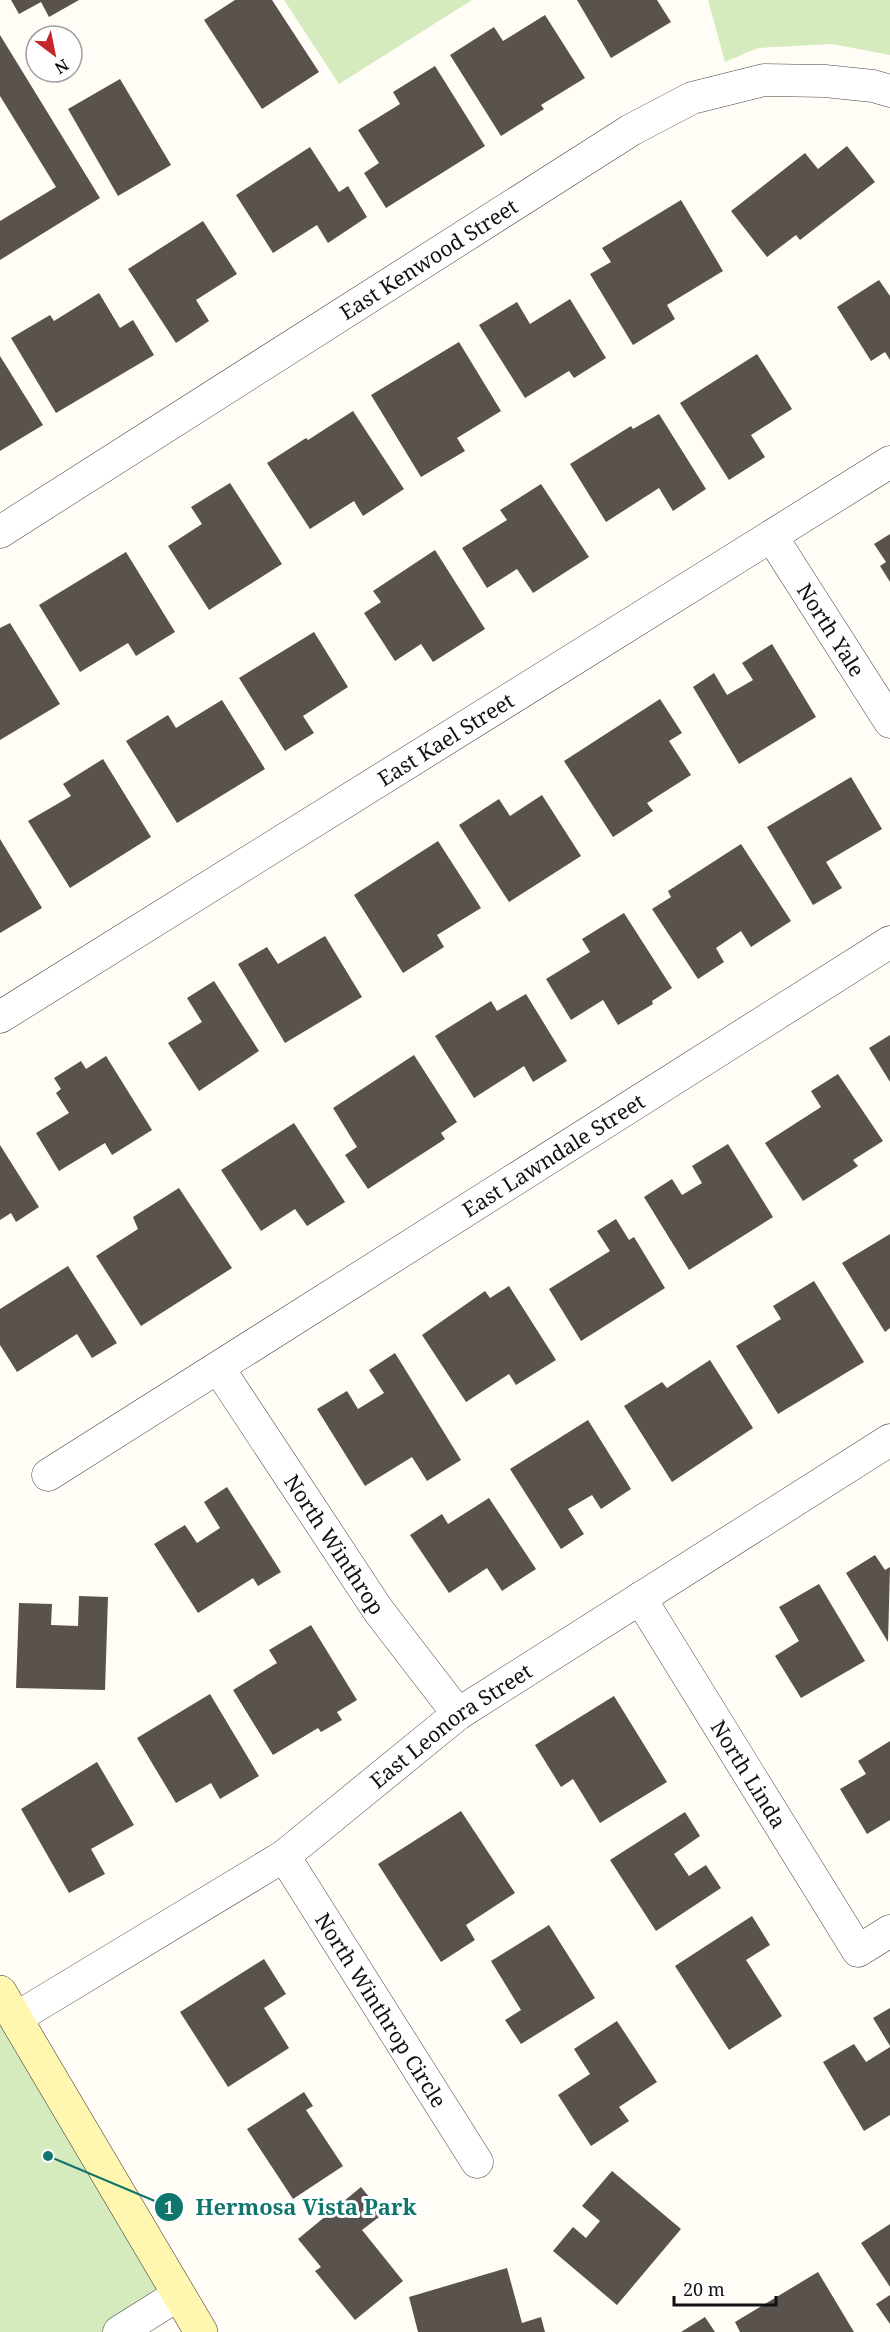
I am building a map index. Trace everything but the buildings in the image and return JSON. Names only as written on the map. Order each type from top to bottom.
[{"type":"main road","points":[[8,2005],[201,2332]]},
{"type":"street","name":"East Kenwood Street","points":[[0,532],[621,137],[692,98],[764,80],[825,81],[873,86],[890,91]]},
{"type":"street","name":"East Kael Street","points":[[0,1017],[890,462]]},
{"type":"street","name":"North Yale","points":[[772,537],[890,722]]},
{"type":"street","name":"East Lawndale Street","points":[[48,1475],[219,1369],[890,942]]},
{"type":"street","name":"North Winthrop","points":[[219,1369],[378,1610],[458,1714]]},
{"type":"street","name":"East Leonora Street","points":[[8,2005],[284,1856],[458,1714],[890,1440]]},
{"type":"street","name":"North Linda","points":[[640,1598],[858,1951],[890,1931]]},
{"type":"street","name":"North Winthrop Circle","points":[[284,1856],[477,2162]]},
{"type":"street","points":[[119,2332],[178,2295]]},
{"type":"green space","points":[[284,0],[472,0],[339,84]]},
{"type":"green space","points":[[708,0],[890,0],[890,55],[832,44],[758,48],[725,62]]},
{"type":"green space","points":[[0,1992],[178,2295],[119,2332],[0,2332]]},
{"type":"place","name":"Hermosa Vista Park","points":[[48,2156]]}]
